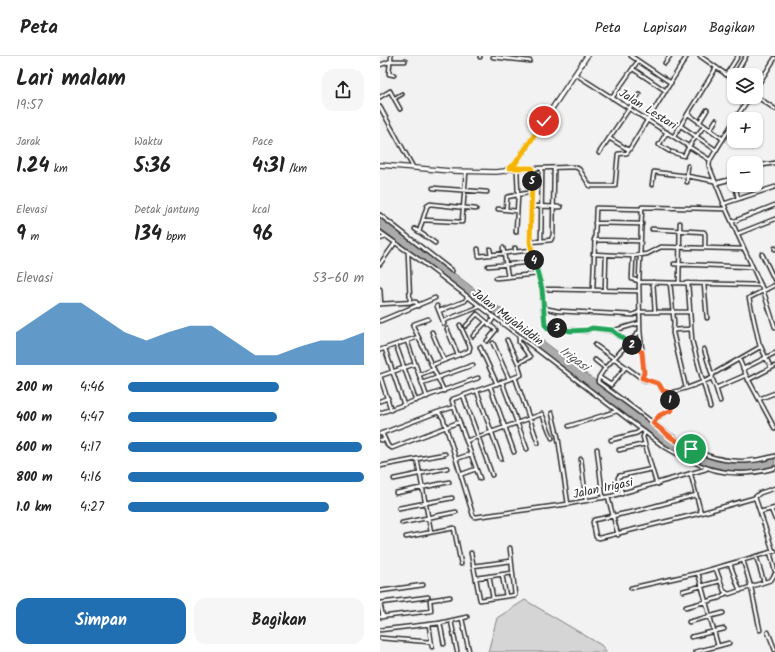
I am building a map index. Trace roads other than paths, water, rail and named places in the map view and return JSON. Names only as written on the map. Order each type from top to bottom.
[{"type":"main road","points":[[380,165],[466,172],[496,172],[509,168],[515,164],[587,56]]},
{"type":"street","points":[[391,56],[388,73],[394,75]]},
{"type":"street","points":[[631,56],[671,83]]},
{"type":"street","points":[[666,64],[670,56]]},
{"type":"street","points":[[509,168],[554,169],[575,167],[579,169],[590,186],[614,186],[618,154],[627,153],[687,56]]},
{"type":"street","points":[[700,56],[726,74],[738,56]]},
{"type":"street","points":[[739,68],[746,56]]},
{"type":"street","points":[[494,57],[518,57],[530,60]]},
{"type":"street","points":[[763,77],[775,58]]},
{"type":"street","points":[[612,98],[638,61]]},
{"type":"street","points":[[380,65],[390,62],[405,62]]},
{"type":"street","points":[[674,136],[716,68]]},
{"type":"street","points":[[633,69],[666,91]]},
{"type":"street","name":"Jalan Lestari","points":[[575,74],[710,160]]},
{"type":"street","points":[[380,96],[389,91],[395,98],[400,109]]},
{"type":"street","points":[[395,98],[402,94]]},
{"type":"street","points":[[599,153],[639,94]]},
{"type":"street","points":[[763,101],[775,109]]},
{"type":"street","points":[[380,108],[413,167]]},
{"type":"street","points":[[699,122],[707,110]]},
{"type":"street","points":[[688,114],[723,139]]},
{"type":"street","points":[[710,130],[716,120]]},
{"type":"street","points":[[681,126],[716,150]]},
{"type":"street","points":[[672,152],[685,156],[689,146],[704,126]]},
{"type":"street","points":[[667,132],[659,145],[669,151]]},
{"type":"street","points":[[727,133],[710,160],[709,166],[723,204],[763,290],[775,327]]},
{"type":"street","points":[[608,138],[629,150]]},
{"type":"street","points":[[763,165],[775,163]]},
{"type":"street","points":[[687,182],[688,166]]},
{"type":"street","points":[[516,232],[518,196],[517,168]]},
{"type":"street","points":[[532,168],[530,242],[542,289],[544,323],[549,329],[587,330],[592,328],[612,330],[640,324]]},
{"type":"street","points":[[541,242],[542,169]]},
{"type":"street","points":[[530,242],[541,242],[552,239],[554,169]]},
{"type":"street","points":[[423,220],[460,223],[462,221],[466,172]]},
{"type":"street","points":[[652,185],[655,172],[687,176],[715,182],[727,180]]},
{"type":"street","points":[[433,188],[487,192]]},
{"type":"street","points":[[723,204],[738,198],[775,188]]},
{"type":"street","points":[[506,210],[507,197],[532,192]]},
{"type":"street","points":[[737,192],[738,198]]},
{"type":"street","points":[[419,232],[427,206],[430,204],[476,208]]},
{"type":"street","points":[[732,222],[775,205]]},
{"type":"street","points":[[531,206],[553,208],[561,207]]},
{"type":"street","points":[[592,290],[596,208],[642,209],[642,207],[726,209]]},
{"type":"street","points":[[642,209],[638,291],[644,373],[642,378]]},
{"type":"street","points":[[498,210],[517,211]]},
{"type":"street","points":[[380,215],[452,271]]},
{"type":"street","points":[[737,234],[775,219]]},
{"type":"street","points":[[595,223],[642,224]]},
{"type":"street","points":[[679,283],[680,223]]},
{"type":"street","points":[[415,229],[435,244]]},
{"type":"street","points":[[652,229],[704,232],[706,234],[705,247]]},
{"type":"street","name":"Jalan Mujahiddin","points":[[380,232],[618,411],[641,430],[683,458],[707,469],[731,473],[756,472],[775,468]]},
{"type":"street","points":[[380,240],[386,237]]},
{"type":"street","points":[[594,240],[640,241]]},
{"type":"street","points":[[380,264],[395,243]]},
{"type":"street","points":[[593,254],[640,256],[659,247],[744,249]]},
{"type":"street","points":[[503,248],[508,277]]},
{"type":"street","points":[[478,249],[479,256],[532,250]]},
{"type":"street","points":[[490,249],[491,255]]},
{"type":"street","points":[[408,252],[410,302]]},
{"type":"street","points":[[762,254],[775,281]]},
{"type":"street","points":[[605,290],[606,255]]},
{"type":"street","points":[[633,256],[633,280],[639,282],[761,286]]},
{"type":"street","points":[[488,266],[534,262]]},
{"type":"street","points":[[674,264],[752,267]]},
{"type":"street","points":[[496,278],[538,274]]},
{"type":"street","points":[[653,282],[655,312]]},
{"type":"street","points":[[670,283],[674,323],[673,330],[686,388]]},
{"type":"street","points":[[688,284],[692,342],[710,407]]},
{"type":"street","points":[[704,284],[707,318]]},
{"type":"street","points":[[771,368],[760,345],[749,299],[750,296],[775,285]]},
{"type":"street","points":[[380,289],[381,304],[416,302],[418,306]]},
{"type":"street","points":[[542,289],[638,291]]},
{"type":"street","points":[[380,321],[435,298]]},
{"type":"street","points":[[438,311],[465,301],[467,298]]},
{"type":"street","points":[[437,306],[443,323],[480,307]]},
{"type":"street","points":[[543,308],[558,311],[633,315],[639,312],[689,312]]},
{"type":"street","points":[[466,326],[477,314],[496,330],[487,341]]},
{"type":"street","points":[[489,324],[493,319],[492,316]]},
{"type":"street","points":[[428,319],[414,324],[418,337],[444,391]]},
{"type":"street","points":[[473,336],[486,322]]},
{"type":"street","points":[[432,365],[458,355],[471,348],[460,325]]},
{"type":"street","points":[[447,329],[458,355]]},
{"type":"street","points":[[673,330],[690,329]]},
{"type":"street","points":[[612,330],[642,352]]},
{"type":"street","points":[[640,331],[605,368],[599,377],[598,382],[683,445],[709,456],[742,461],[775,456]]},
{"type":"street","points":[[432,332],[444,360]]},
{"type":"street","points":[[518,363],[530,357],[519,342],[519,336]]},
{"type":"street","points":[[380,350],[418,337]]},
{"type":"street","points":[[480,479],[452,400],[521,374],[518,363],[507,340]]},
{"type":"street","points":[[407,341],[426,397]]},
{"type":"street","points":[[493,343],[509,379]]},
{"type":"street","points":[[396,345],[416,401]]},
{"type":"street","points":[[595,345],[642,378],[658,383],[663,391],[668,392],[703,382],[758,348],[760,345]]},
{"type":"street","points":[[480,347],[497,384]]},
{"type":"street","points":[[385,348],[404,405]]},
{"type":"street","points":[[704,350],[720,401]]},
{"type":"street","points":[[743,369],[775,353]]},
{"type":"street","points":[[739,359],[748,380],[775,429]]},
{"type":"street","points":[[595,360],[605,368]]},
{"type":"street","points":[[391,410],[380,376],[416,364]]},
{"type":"street","points":[[422,384],[473,365]]},
{"type":"street","points":[[748,380],[775,366]]},
{"type":"street","points":[[599,377],[612,384],[626,367]]},
{"type":"street","points":[[420,376],[434,369]]},
{"type":"street","points":[[716,388],[746,375]]},
{"type":"street","points":[[515,377],[538,443]]},
{"type":"street","points":[[380,413],[478,378]]},
{"type":"street","points":[[502,382],[518,422],[526,449]]},
{"type":"street","points":[[380,388],[384,386]]},
{"type":"street","points":[[490,386],[514,452]]},
{"type":"street","points":[[477,391],[501,459]]},
{"type":"street","points":[[653,423],[660,415],[672,410],[668,392]]},
{"type":"street","points":[[759,399],[775,393]]},
{"type":"street","points":[[463,395],[492,475]]},
{"type":"street","points":[[380,401],[388,398]]},
{"type":"street","points":[[454,407],[381,433],[388,446],[392,448],[459,422]]},
{"type":"street","points":[[570,426],[618,411]]},
{"type":"street","points":[[438,412],[446,426],[462,474],[473,515],[475,517],[568,504]]},
{"type":"street","name":"Jalan Irigasi","points":[[552,413],[558,437],[568,504],[622,494],[691,475],[707,469]]},
{"type":"street","points":[[466,441],[543,414],[552,438]]},
{"type":"street","points":[[611,440],[637,433],[641,430]]},
{"type":"street","points":[[645,432],[643,437],[656,482],[658,484]]},
{"type":"street","points":[[380,440],[385,440]]},
{"type":"street","points":[[619,450],[645,444]]},
{"type":"street","points":[[597,449],[603,498]]},
{"type":"street","points":[[380,466],[445,454]]},
{"type":"street","points":[[456,459],[471,454]]},
{"type":"street","points":[[417,459],[431,532]]},
{"type":"street","points":[[581,459],[586,501]]},
{"type":"street","points":[[394,479],[447,468]]},
{"type":"street","points":[[462,474],[476,469]]},
{"type":"street","points":[[622,494],[618,477],[652,469]]},
{"type":"street","points":[[691,475],[701,513]]},
{"type":"street","points":[[396,493],[449,482]]},
{"type":"street","points":[[696,495],[593,520],[596,537],[599,538],[618,535],[701,513],[755,497],[760,493],[775,488]]},
{"type":"street","points":[[608,497],[618,535]]},
{"type":"street","points":[[630,588],[716,569],[774,551],[755,497]]},
{"type":"street","points":[[400,508],[452,498]]},
{"type":"street","points":[[760,512],[773,508],[775,519]]},
{"type":"street","points":[[402,523],[456,512]]},
{"type":"street","points":[[406,537],[454,528],[461,564]]},
{"type":"street","points":[[472,553],[480,600],[515,595],[510,548]]},
{"type":"street","points":[[686,607],[718,598],[726,593],[729,594],[740,592],[771,580],[775,574],[770,552]]},
{"type":"street","points":[[756,556],[764,582]]},
{"type":"street","points":[[742,560],[751,587],[760,630]]},
{"type":"street","points":[[473,566],[511,561]]},
{"type":"street","points":[[730,564],[740,592]]},
{"type":"street","points":[[716,569],[726,593]]},
{"type":"street","points":[[476,578],[512,573]]},
{"type":"street","points":[[698,573],[718,646]]},
{"type":"street","points":[[502,575],[506,596]]},
{"type":"street","points":[[489,576],[493,598]]},
{"type":"street","points":[[683,591],[720,581]]},
{"type":"street","points":[[380,591],[423,585]]},
{"type":"street","points":[[428,597],[380,603],[382,617],[431,611],[430,600],[450,597]]},
{"type":"street","points":[[689,622],[723,613]]},
{"type":"street","points":[[380,630],[429,625],[468,617]]},
{"type":"street","points":[[462,618],[469,651]]},
{"type":"street","points":[[451,621],[457,651]]},
{"type":"street","points":[[440,623],[444,644]]},
{"type":"street","points":[[429,625],[432,647]]},
{"type":"street","points":[[691,637],[724,629]]},
{"type":"street","points":[[768,632],[775,650]]},
{"type":"street","points":[[380,638],[431,642]]},
{"type":"street","points":[[695,652],[704,651],[729,643]]},
{"type":"water label","name":"Irigasi","points":[[575,358]]}]
